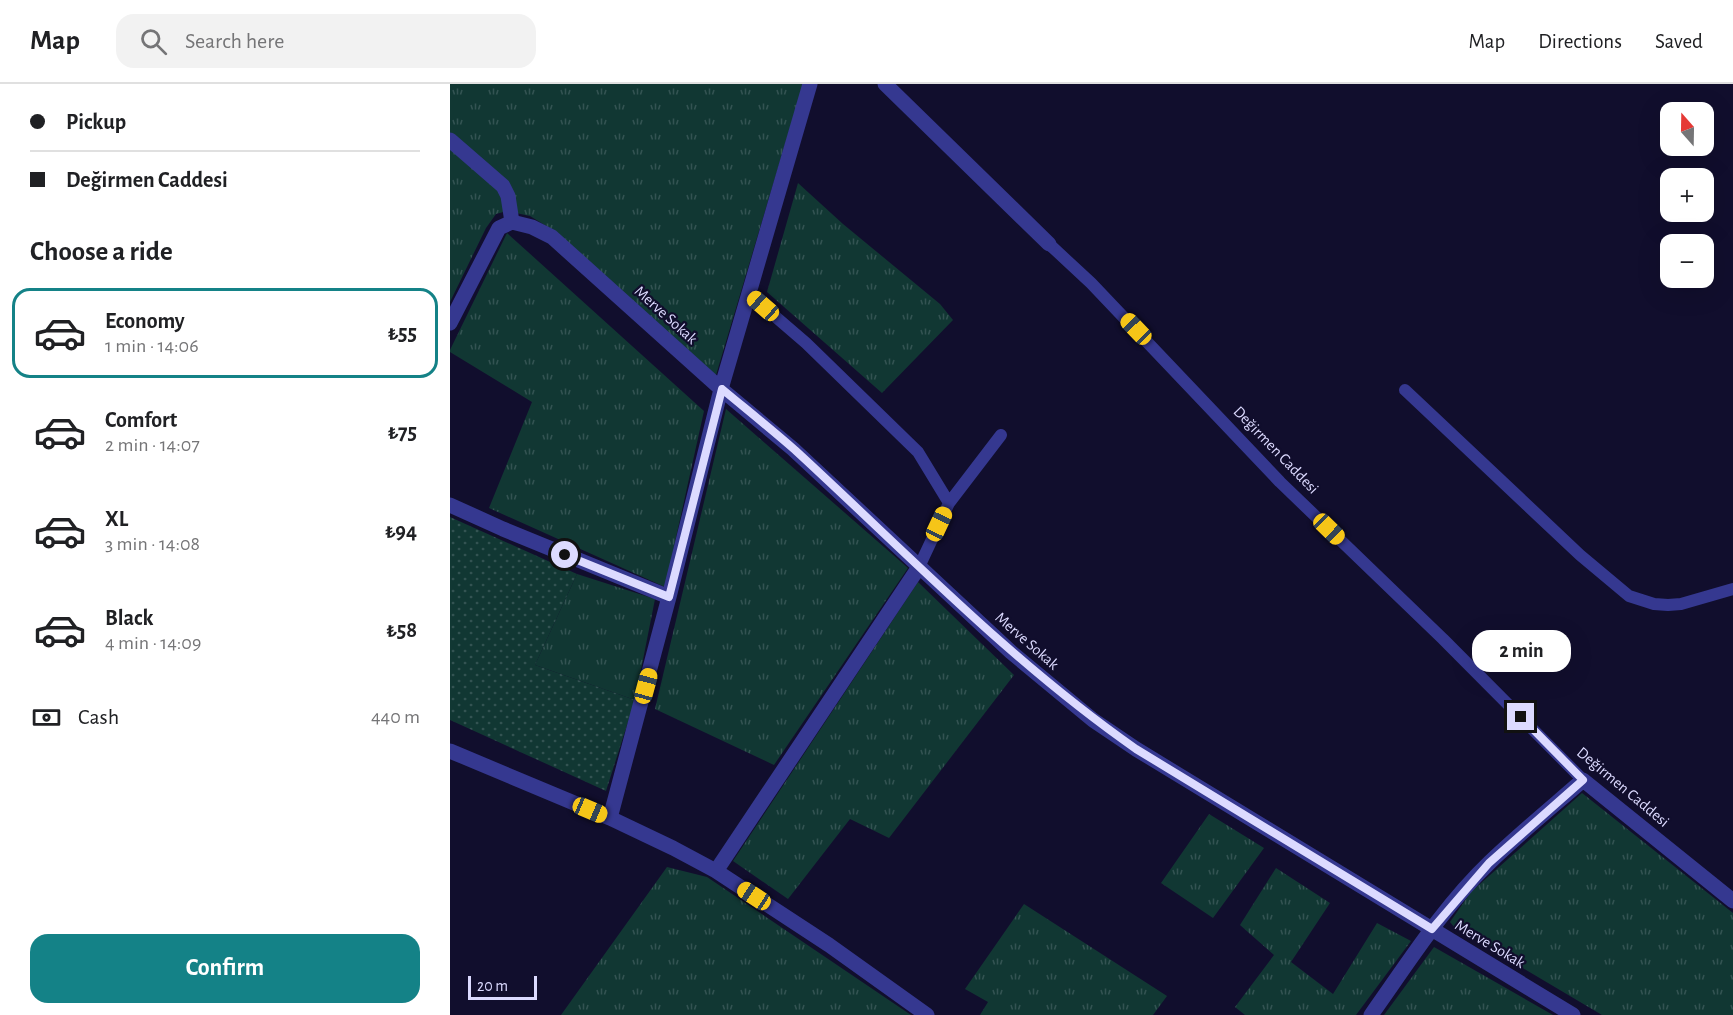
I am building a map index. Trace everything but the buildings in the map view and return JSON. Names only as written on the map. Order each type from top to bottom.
[{"type":"street","points":[[610,818],[722,389],[810,84]]},
{"type":"street","name":"Değirmen Caddesi","points":[[885,84],[1049,244]]},
{"type":"street","points":[[450,140],[502,186],[508,196],[512,222],[499,228],[450,324]]},
{"type":"street","name":"Merve Sokak","points":[[512,222],[532,227],[552,237],[722,389],[794,449],[1011,652],[1093,720],[1136,749],[1573,1015]]},
{"type":"street","points":[[450,505],[669,597]]},
{"type":"street","points":[[716,871],[919,567]]},
{"type":"street","points":[[450,752],[610,818],[716,871],[829,945],[927,1015]]},
{"type":"street","points":[[1371,1015],[1432,929],[1489,863],[1583,780]]},
{"type":"street","name":"Değirmen Caddesi","points":[[1583,780],[1733,901]]},
{"type":"lane","name":"Değirmen Caddesi","points":[[1049,244],[1091,283],[1280,482],[1443,639],[1583,780]]},
{"type":"lane","points":[[749,294],[806,343],[918,452],[949,503]]},
{"type":"lane","points":[[1405,390],[1580,555],[1629,596],[1654,604],[1668,605],[1682,604],[1733,589]]},
{"type":"lane","points":[[919,567],[949,503],[1001,435]]},
{"type":"green space","points":[[450,84],[803,84],[716,375],[556,232],[530,216],[507,211],[496,214],[486,228],[450,302]]},
{"type":"green space","points":[[798,183],[843,224],[940,304],[953,320],[882,393],[767,292]]},
{"type":"green space","points":[[507,233],[704,411],[665,587],[489,508],[532,402],[450,350]]},
{"type":"green space","points":[[726,409],[908,568],[774,765],[655,709]]},
{"type":"green space","points":[[450,517],[577,574],[535,665],[635,700],[606,791],[450,720]]},
{"type":"green space","points":[[577,574],[655,599],[635,700],[535,665]]},
{"type":"green space","points":[[918,582],[1014,675],[889,838],[850,819],[788,899],[733,861]]},
{"type":"green space","points":[[1582,793],[1733,913],[1733,1015],[1602,1015],[1455,928],[1450,922],[1471,892]]},
{"type":"green space","points":[[1209,814],[1264,848],[1213,918],[1161,883]]},
{"type":"green space","points":[[667,867],[707,877],[911,1015],[561,1015]]},
{"type":"green space","points":[[1276,868],[1330,903],[1291,962],[1333,994],[1377,923],[1411,941],[1356,1015],[1245,1015],[1235,1007],[1274,955],[1240,925]]},
{"type":"green space","points":[[1024,904],[1167,996],[1153,1015],[980,1015],[988,1002],[965,989]]},
{"type":"green space","points":[[1434,947],[1553,1015],[1384,1015]]},
{"type":"route","points":[[565,555],[669,597],[722,389],[794,449],[1011,652],[1093,720],[1136,749],[1432,929],[1489,863],[1583,780],[1521,717]]}]
